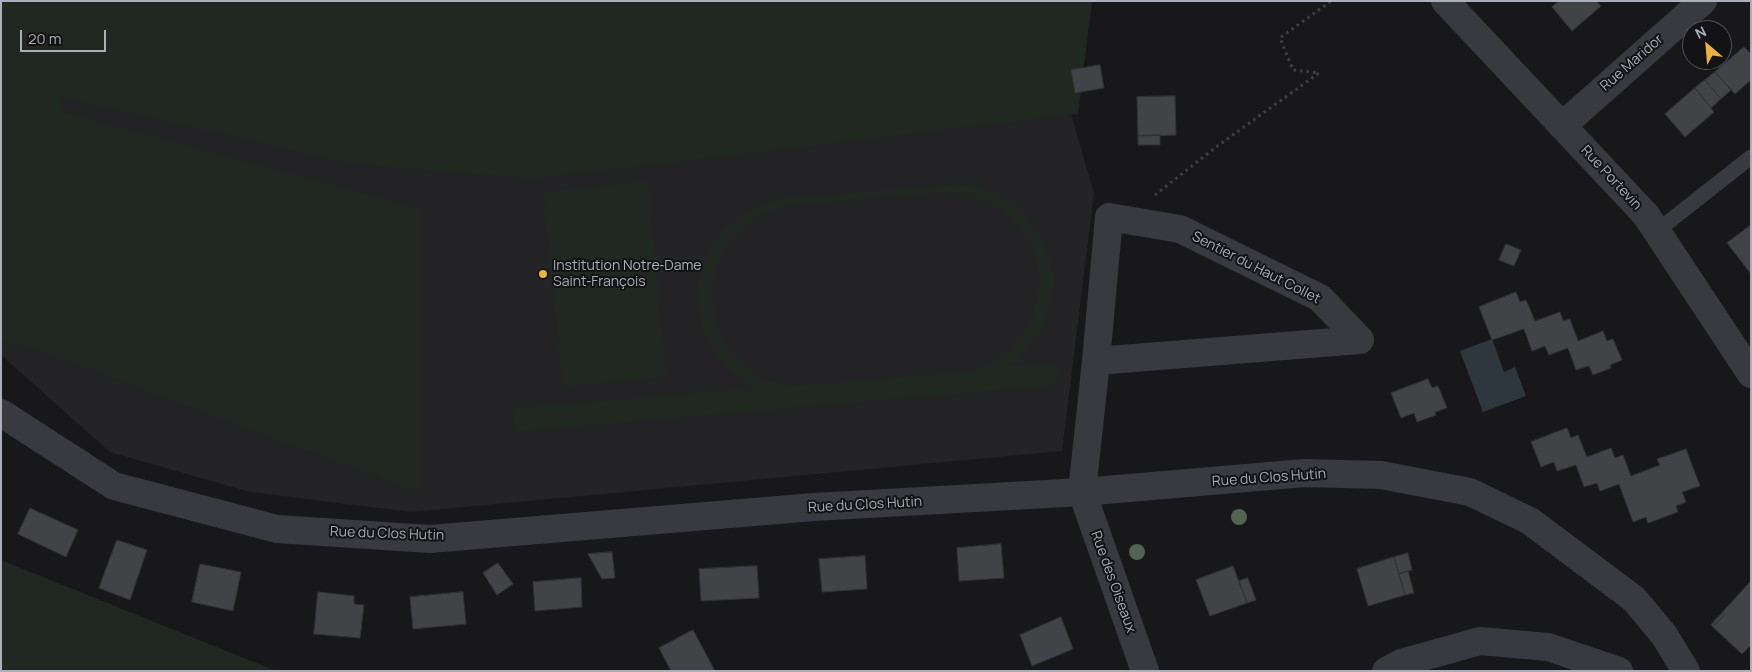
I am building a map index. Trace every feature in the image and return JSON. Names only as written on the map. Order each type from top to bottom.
[{"type":"street","name":"Rue Portevin","points":[[1445,1],[1646,215],[1751,374]]},
{"type":"street","name":"Rue Maridor","points":[[1562,126],[1703,1]]},
{"type":"street","points":[[1082,492],[1110,217],[1125,219]]},
{"type":"street","name":"Sentier du Haut Collet","points":[[1096,361],[1360,340],[1320,298],[1180,229],[1125,219]]},
{"type":"street","name":"Rue du Clos Hutin","points":[[1,412],[114,486],[277,528],[430,539],[814,507],[1082,492],[1305,473],[1381,475],[1470,492],[1530,521],[1634,599],[1664,635],[1686,671]]},
{"type":"street","name":"Rue des Oiseaux","points":[[1082,492],[1145,671]]},
{"type":"street","points":[[1386,671],[1400,663],[1480,642],[1548,647],[1618,671]]},
{"type":"lane","points":[[1657,231],[1751,157]]},
{"type":"path","points":[[1125,219],[1216,146],[1319,73],[1293,70],[1280,38],[1331,1]]},
{"type":"shaded area","name":"Institution Notre‐Dame Saint‐François","points":[[1,1],[1043,1],[1040,8],[1094,193],[1062,451],[411,512],[250,492],[110,452],[1,355]]},
{"type":"shaded area","points":[[1,1],[1092,1],[1078,114],[533,179],[352,164],[60,97],[63,112],[422,209],[422,494],[37,350],[1,341]]},
{"type":"shaded area","points":[[648,181],[666,377],[562,387],[543,192]]},
{"type":"shaded area","points":[[945,185],[979,186],[1017,205],[1044,239],[1055,281],[1046,323],[1021,358],[1005,367],[1057,363],[1059,385],[515,432],[513,408],[755,388],[748,385],[720,362],[702,332],[696,296],[702,263],[719,233],[745,211],[777,199]],"holes":[[[940,193],[970,194],[1005,212],[1030,242],[1040,281],[1032,319],[1008,351],[974,371],[790,386],[759,376],[734,356],[717,327],[711,295],[717,264],[733,237],[757,217],[786,206]]]},
{"type":"shaded area","points":[[1492,339],[1504,372],[1515,367],[1526,396],[1483,412],[1460,351]]},
{"type":"shaded area","points":[[1,560],[276,671],[1,671]]},
{"type":"building","points":[[1559,1],[1596,1],[1601,6],[1572,31],[1552,7]]},
{"type":"building","points":[[1744,47],[1751,54],[1751,80],[1735,94],[1715,72],[1717,70],[1732,70],[1732,57]]},
{"type":"building","points":[[1100,65],[1104,88],[1075,93],[1071,70]]},
{"type":"building","points":[[1715,72],[1731,90],[1721,99],[1705,80]]},
{"type":"building","points":[[1705,80],[1721,99],[1711,108],[1695,88]]},
{"type":"building","points":[[1695,88],[1714,112],[1685,137],[1665,114]]},
{"type":"building","points":[[1175,96],[1176,135],[1138,136],[1137,97]]},
{"type":"building","points":[[1160,135],[1160,145],[1138,145],[1138,136]]},
{"type":"building","points":[[1751,225],[1751,274],[1727,243]]},
{"type":"building","points":[[1506,244],[1521,250],[1514,266],[1499,260]]},
{"type":"building","points":[[1516,292],[1520,302],[1526,300],[1535,321],[1560,312],[1563,321],[1570,319],[1578,341],[1603,331],[1607,341],[1613,339],[1622,360],[1610,365],[1611,368],[1593,375],[1589,366],[1576,370],[1568,348],[1549,355],[1545,346],[1532,351],[1524,329],[1492,340],[1479,307]]},
{"type":"building","points":[[1428,379],[1432,388],[1438,386],[1447,408],[1435,412],[1436,415],[1417,422],[1414,413],[1401,418],[1391,393]]},
{"type":"building","points":[[1567,428],[1571,438],[1578,435],[1587,457],[1611,448],[1615,458],[1623,455],[1631,476],[1660,465],[1657,459],[1686,449],[1700,486],[1682,492],[1686,502],[1676,506],[1678,512],[1648,523],[1646,517],[1633,522],[1619,484],[1600,491],[1597,483],[1584,487],[1576,465],[1557,471],[1554,462],[1541,467],[1531,442]]},
{"type":"building","points":[[30,508],[78,530],[66,557],[18,534]]},
{"type":"building","points":[[117,540],[147,550],[130,600],[99,588]]},
{"type":"building","points":[[1001,544],[1004,578],[959,581],[957,548]]},
{"type":"building","points":[[612,552],[615,578],[602,579],[588,554]]},
{"type":"building","points":[[1408,553],[1412,570],[1399,574],[1394,557]]},
{"type":"building","points":[[865,556],[867,589],[822,592],[819,559]]},
{"type":"building","points":[[1394,557],[1405,595],[1368,606],[1357,569]]},
{"type":"building","points":[[498,563],[513,584],[497,595],[483,573]]},
{"type":"building","points":[[200,564],[241,572],[233,611],[192,602]]},
{"type":"building","points":[[757,566],[759,598],[701,601],[699,569]]},
{"type":"building","points":[[1233,566],[1247,603],[1210,616],[1196,580]]},
{"type":"building","points":[[1408,571],[1414,593],[1405,595],[1399,574]]},
{"type":"building","points":[[581,578],[582,607],[535,611],[533,582]]},
{"type":"building","points":[[1248,578],[1256,600],[1247,603],[1239,581]]},
{"type":"building","points":[[1751,581],[1751,645],[1742,654],[1713,627],[1724,615],[1722,613]]},
{"type":"building","points":[[318,592],[354,596],[354,604],[364,605],[360,638],[314,634]]},
{"type":"building","points":[[463,592],[466,624],[413,629],[410,597]]},
{"type":"building","points":[[1722,613],[1724,615],[1713,627],[1711,625]]},
{"type":"building","points":[[1061,617],[1073,649],[1032,666],[1020,635]]},
{"type":"building","points":[[693,630],[715,671],[671,671],[659,648]]},
{"type":"place","name":"Institution Notre‐Dame Saint‐François","points":[[543,274]]}]
